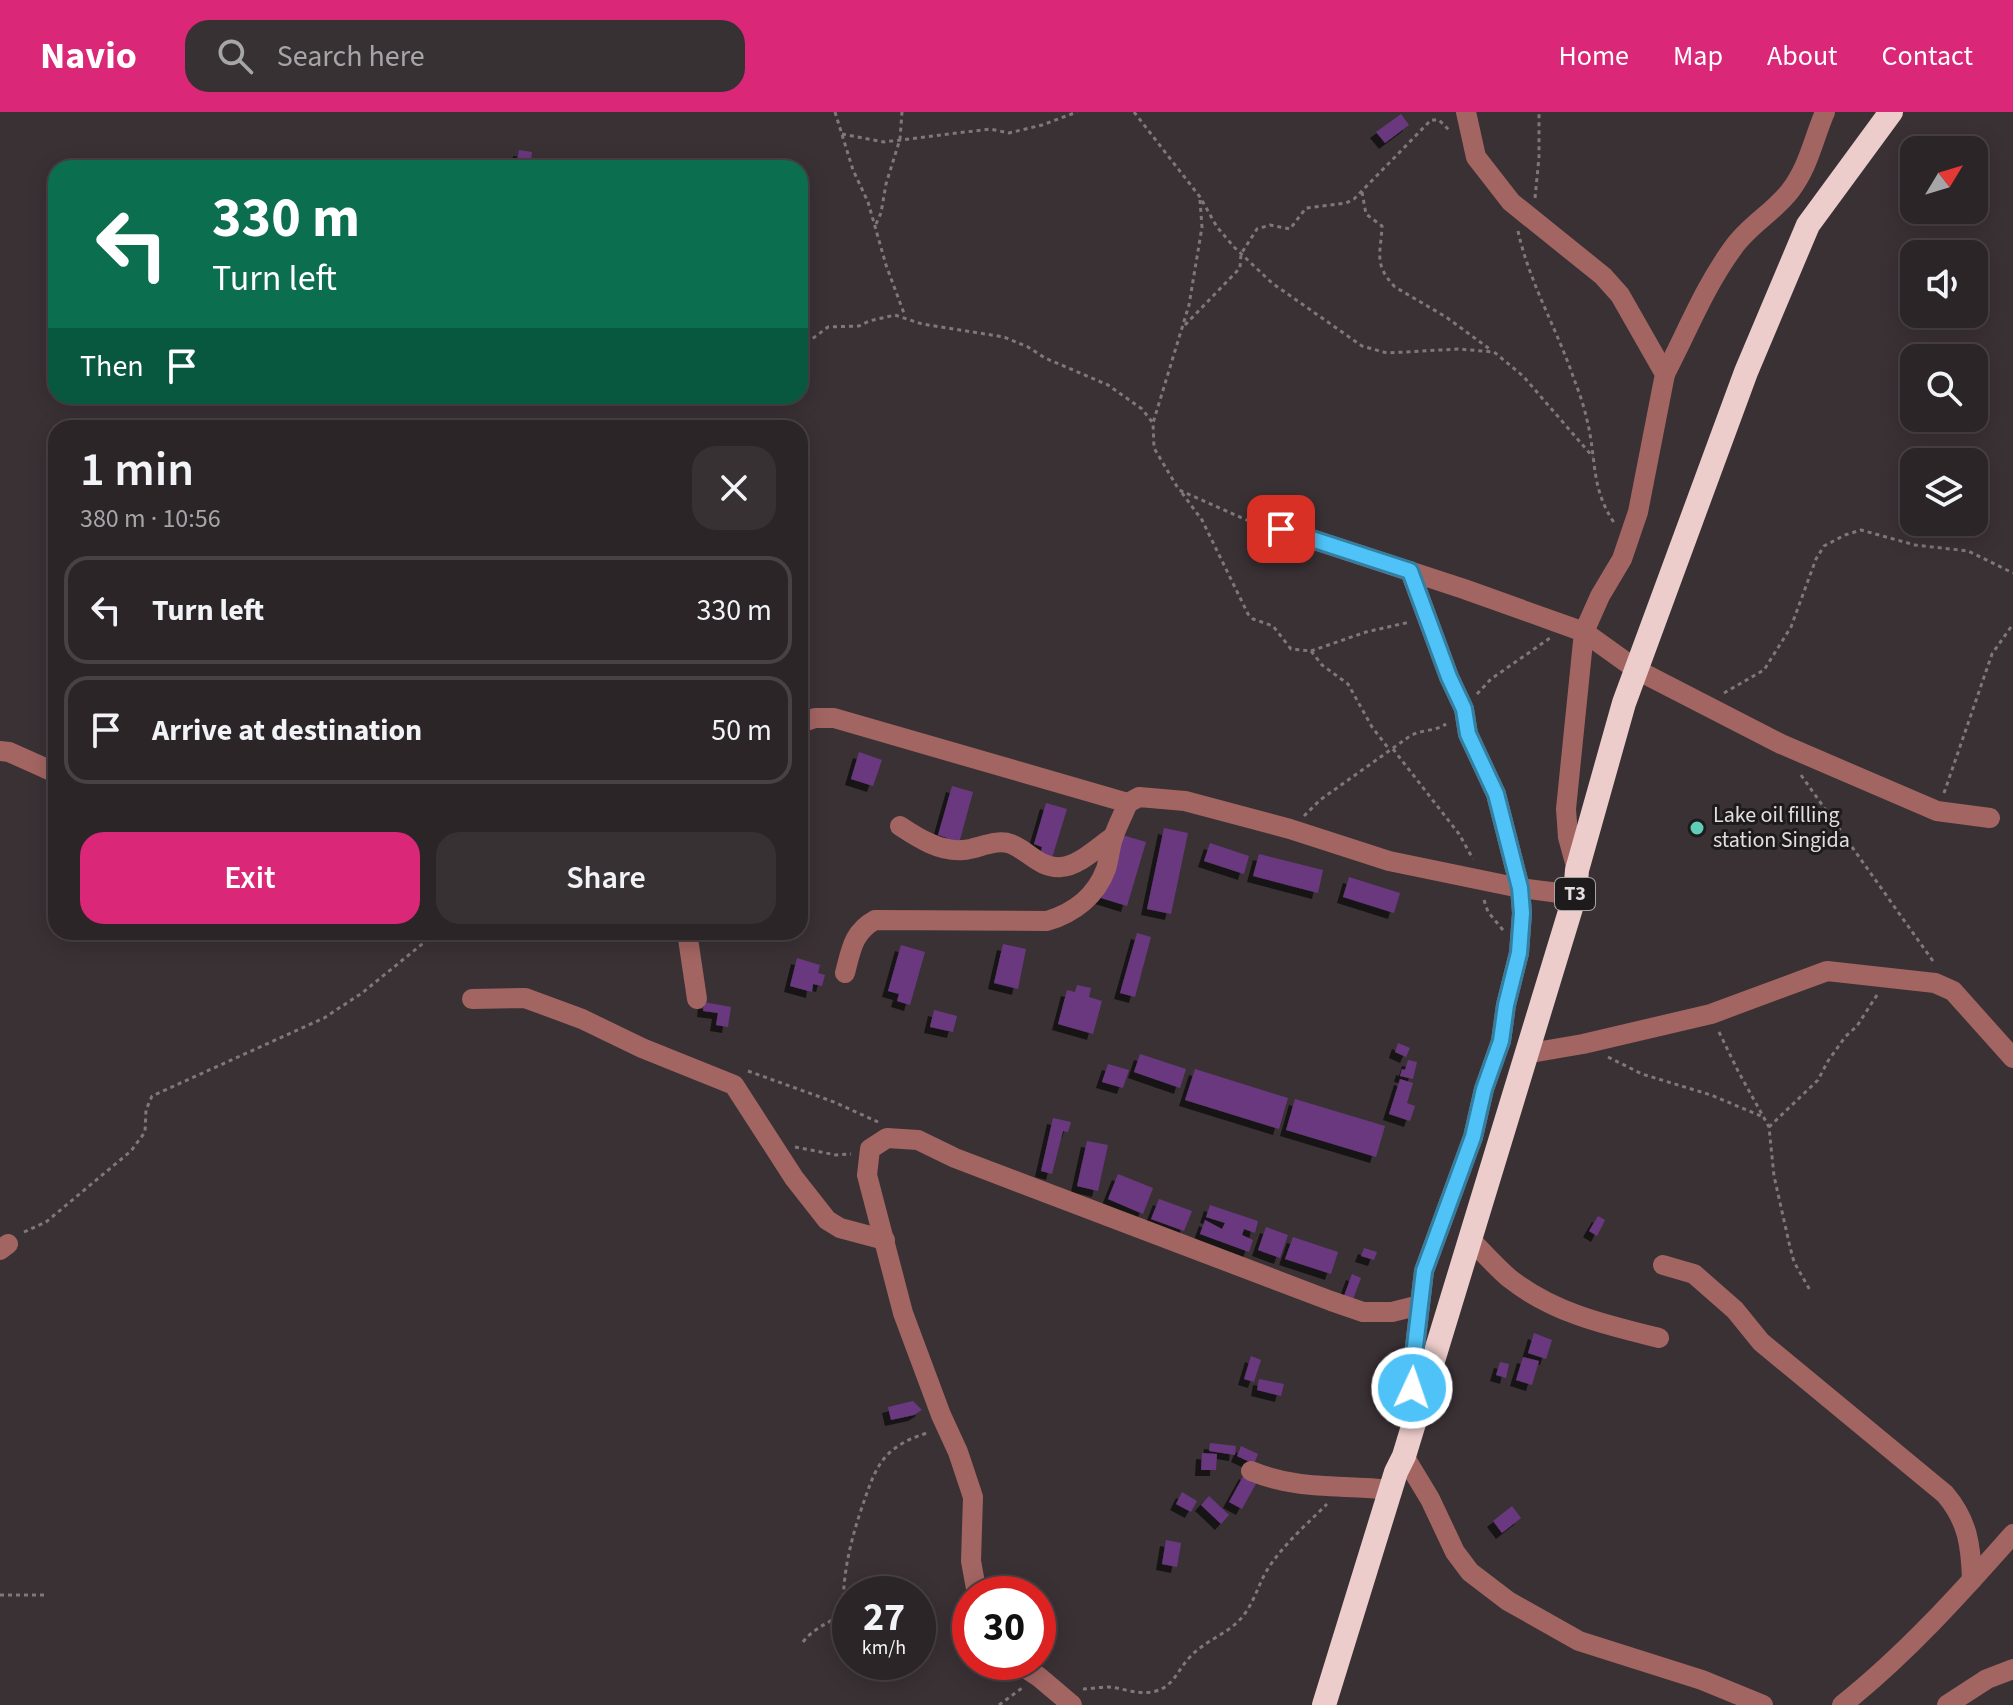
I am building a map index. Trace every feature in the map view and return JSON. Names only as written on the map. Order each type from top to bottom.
[{"type":"highway","name":"T3","points":[[1324,1705],[1396,1472],[1404,1456],[1575,895],[1577,870],[1624,703],[1746,372],[1808,225],[1891,112]]},
{"type":"street","points":[[1466,112],[1476,157],[1511,202],[1585,261],[1620,295],[1641,327],[1665,374]]},
{"type":"street","points":[[1577,870],[1568,837],[1566,809],[1575,629],[1622,559],[1644,492],[1665,374],[1717,272],[1734,246],[1751,225],[1777,205],[1803,172],[1811,158],[1825,112]]},
{"type":"street","points":[[1281,529],[1575,629],[1637,670],[1781,744],[1937,811],[1990,818]]},
{"type":"street","points":[[1410,571],[1464,709],[1468,734],[1496,794],[1520,888],[1522,913],[1519,953],[1501,1041],[1484,1089],[1473,1137],[1424,1271],[1412,1372],[1418,1410]]},
{"type":"street","points":[[808,720],[834,718],[860,724],[1128,803]]},
{"type":"street","points":[[0,751],[15,754],[48,770]]},
{"type":"street","points":[[845,973],[853,941],[875,920],[1047,921],[1063,917],[1095,890],[1107,867],[1114,836],[1128,803],[1139,797],[1185,801],[1290,829],[1389,861],[1520,888],[1575,895]]},
{"type":"street","points":[[900,826],[926,842],[960,851],[1001,842],[1010,844],[1047,866],[1060,867],[1070,865],[1114,836]]},
{"type":"street","points":[[688,940],[697,999]]},
{"type":"street","points":[[1525,1054],[1583,1044],[1711,1014],[1827,971],[1935,983],[1953,991],[2013,1058]]},
{"type":"street","points":[[472,999],[525,998],[582,1019],[655,1054],[734,1085],[744,1096],[794,1178],[827,1220],[840,1228],[885,1240]]},
{"type":"street","points":[[974,1576],[971,1561],[973,1497],[903,1313],[867,1175],[870,1149],[887,1138],[918,1140],[955,1158],[1363,1312],[1392,1312],[1420,1305]]},
{"type":"street","points":[[1469,1238],[1508,1277],[1533,1294],[1577,1317],[1659,1338]]},
{"type":"street","points":[[1663,1265],[1694,1274],[1735,1310],[1761,1342],[1945,1494],[1966,1526],[1971,1546],[1972,1580]]},
{"type":"street","points":[[1404,1456],[1430,1499],[1455,1552],[1470,1572],[1508,1601],[1579,1641],[1702,1680],[1763,1705]]},
{"type":"street","points":[[1251,1471],[1275,1481],[1296,1485],[1391,1490]]},
{"type":"street","points":[[1842,1705],[1890,1664],[2013,1534]]},
{"type":"street","points":[[1947,1705],[1987,1679],[2013,1669]]},
{"type":"street","points":[[1042,1680],[1072,1705]]},
{"type":"path","points":[[835,112],[905,317]]},
{"type":"path","points":[[875,225],[881,213],[900,139],[902,112]]},
{"type":"path","points":[[842,134],[884,142],[990,129],[1009,133],[1077,112]]},
{"type":"path","points":[[1134,112],[1200,197],[1217,227],[1241,254],[1272,283],[1362,346],[1387,353],[1458,349],[1494,352]]},
{"type":"path","points":[[1532,221],[1539,157],[1539,112]]},
{"type":"path","points":[[1183,326],[1240,268],[1241,254],[1257,229],[1262,226],[1290,229],[1306,208],[1346,203],[1435,119],[1476,157]]},
{"type":"path","points":[[1362,191],[1366,214],[1382,226],[1379,261],[1389,281],[1446,317],[1523,376],[1593,457]]},
{"type":"path","points":[[1200,197],[1202,227],[1183,326],[1153,423],[1154,448],[1179,490],[1202,520],[1248,614],[1273,626],[1291,649],[1311,651],[1427,616]]},
{"type":"path","points":[[1511,202],[1524,260],[1552,320],[1587,421],[1596,487],[1603,506],[1627,541]]},
{"type":"path","points":[[808,342],[828,327],[859,326],[886,316],[905,317],[922,324],[1016,341],[1045,358],[1108,385],[1142,409],[1153,423]]},
{"type":"path","points":[[1179,490],[1249,521],[1281,529]]},
{"type":"path","points":[[1702,702],[1735,688],[1764,670],[1791,627],[1816,559],[1824,546],[1845,535],[1861,530],[1915,545],[1968,551],[2013,573]]},
{"type":"path","points":[[1937,811],[1992,654],[2013,624]]},
{"type":"path","points":[[1290,829],[1320,800],[1391,749],[1418,731],[1434,732],[1464,709],[1491,679],[1575,629]]},
{"type":"path","points":[[1311,651],[1322,665],[1348,684],[1372,727],[1459,834],[1484,881],[1482,895],[1488,912],[1519,953]]},
{"type":"path","points":[[1781,744],[1953,991]]},
{"type":"path","points":[[4,1247],[46,1222],[131,1151],[145,1132],[146,1110],[152,1096],[324,1018],[362,993],[427,940]]},
{"type":"path","points":[[1769,1127],[1818,1080],[1828,1061],[1857,1026],[1887,979]]},
{"type":"path","points":[[1711,1014],[1769,1127],[1774,1176],[1794,1262],[1811,1292]]},
{"type":"path","points":[[1583,1044],[1642,1074],[1711,1095],[1764,1116]]},
{"type":"path","points":[[745,1071],[834,1102],[918,1140]]},
{"type":"path","points":[[772,1143],[836,1155],[870,1149]]},
{"type":"path","points":[[803,1642],[812,1630],[834,1619],[843,1610],[843,1577],[848,1553],[873,1473],[890,1452],[905,1440],[946,1426]]},
{"type":"path","points":[[1055,1691],[1107,1687],[1152,1692],[1164,1688],[1198,1649],[1242,1618],[1268,1568],[1300,1529],[1328,1503],[1337,1485]]},
{"type":"path","points":[[0,1595],[47,1595]]},
{"type":"path","points":[[999,1705],[1035,1680]]},
{"type":"building","points":[[1401,114],[1409,125],[1385,143],[1376,132]]},
{"type":"building","points":[[519,150],[532,152],[531,160],[517,160]]},
{"type":"building","points":[[859,752],[882,760],[873,786],[851,779]]},
{"type":"building","points":[[952,786],[973,792],[958,847],[945,843],[947,838],[938,835]]},
{"type":"building","points":[[1046,803],[1067,809],[1052,858],[1040,855],[1042,847],[1034,844]]},
{"type":"building","points":[[1164,828],[1188,833],[1171,914],[1147,909]]},
{"type":"building","points":[[1119,834],[1146,842],[1127,906],[1101,898]]},
{"type":"building","points":[[1210,843],[1249,856],[1244,874],[1204,861]]},
{"type":"building","points":[[1259,854],[1323,870],[1318,893],[1253,876]]},
{"type":"building","points":[[1349,877],[1400,893],[1394,913],[1343,897]]},
{"type":"building","points":[[1137,933],[1151,937],[1135,997],[1120,993]]},
{"type":"building","points":[[1003,944],[1026,949],[1018,989],[994,983]]},
{"type":"building","points":[[901,945],[925,952],[910,1005],[897,1001],[899,994],[888,991]]},
{"type":"building","points":[[797,958],[820,965],[818,973],[825,975],[822,986],[813,984],[812,992],[790,986]]},
{"type":"building","points":[[1077,985],[1091,988],[1089,997],[1102,1001],[1093,1034],[1058,1024],[1067,990],[1075,992]]},
{"type":"building","points":[[704,1002],[731,1007],[728,1027],[716,1025],[718,1013],[703,1011]]},
{"type":"building","points":[[934,1010],[957,1016],[953,1032],[930,1027]]},
{"type":"building","points":[[1398,1043],[1410,1048],[1406,1057],[1395,1052]]},
{"type":"building","points":[[1140,1054],[1186,1069],[1180,1088],[1134,1072]]},
{"type":"building","points":[[1408,1060],[1417,1062],[1413,1079],[1400,1076]]},
{"type":"building","points":[[1108,1064],[1129,1070],[1123,1088],[1102,1082]]},
{"type":"building","points":[[1195,1069],[1288,1098],[1279,1129],[1185,1100]]},
{"type":"building","points":[[1400,1079],[1413,1083],[1407,1103],[1415,1106],[1410,1121],[1389,1114]]},
{"type":"building","points":[[1295,1099],[1385,1126],[1376,1157],[1286,1130]]},
{"type":"building","points":[[1053,1118],[1071,1122],[1068,1132],[1063,1131],[1052,1174],[1041,1171]]},
{"type":"building","points":[[1087,1141],[1108,1145],[1098,1191],[1077,1186]]},
{"type":"building","points":[[1118,1174],[1153,1188],[1143,1214],[1108,1199]]},
{"type":"building","points":[[1159,1199],[1192,1211],[1184,1231],[1151,1219]]},
{"type":"building","points":[[1210,1205],[1258,1221],[1255,1233],[1244,1229],[1242,1235],[1253,1240],[1249,1252],[1200,1234],[1205,1220],[1222,1229],[1225,1223],[1206,1217]]},
{"type":"building","points":[[1598,1216],[1605,1220],[1597,1236],[1589,1231]]},
{"type":"building","points":[[1266,1227],[1288,1235],[1280,1258],[1258,1250]]},
{"type":"building","points":[[1293,1237],[1338,1252],[1331,1274],[1285,1259]]},
{"type":"building","points":[[1364,1248],[1377,1252],[1374,1260],[1361,1256]]},
{"type":"building","points":[[1352,1274],[1361,1278],[1353,1299],[1344,1296]]},
{"type":"building","points":[[1534,1333],[1552,1340],[1546,1359],[1528,1353]]},
{"type":"building","points":[[1251,1356],[1261,1360],[1254,1382],[1244,1379]]},
{"type":"building","points":[[1523,1357],[1539,1361],[1532,1385],[1516,1380]]},
{"type":"building","points":[[1500,1362],[1509,1364],[1506,1378],[1496,1375]]},
{"type":"building","points":[[1259,1379],[1284,1384],[1281,1396],[1257,1390]]},
{"type":"building","points":[[913,1401],[922,1410],[891,1420],[888,1407]]},
{"type":"building","points":[[1210,1443],[1236,1446],[1235,1455],[1209,1451]]},
{"type":"building","points":[[1241,1446],[1258,1454],[1254,1464],[1237,1456]]},
{"type":"building","points":[[1202,1453],[1217,1454],[1216,1470],[1201,1470]]},
{"type":"building","points":[[1245,1473],[1258,1480],[1242,1509],[1229,1502]]},
{"type":"building","points":[[1182,1492],[1197,1501],[1191,1512],[1176,1504]]},
{"type":"building","points":[[1209,1496],[1229,1515],[1221,1524],[1201,1505]]},
{"type":"building","points":[[1512,1506],[1521,1518],[1502,1533],[1493,1521]]},
{"type":"building","points":[[1166,1540],[1181,1543],[1177,1567],[1162,1564]]},
{"type":"place","name":"Lake oil filling station Singida","points":[[1697,828]]},
{"type":"route","points":[[1281,529],[1410,571],[1464,709],[1468,734],[1496,794],[1520,888],[1519,953],[1501,1041],[1484,1089],[1473,1137],[1424,1271],[1412,1388]]}]
